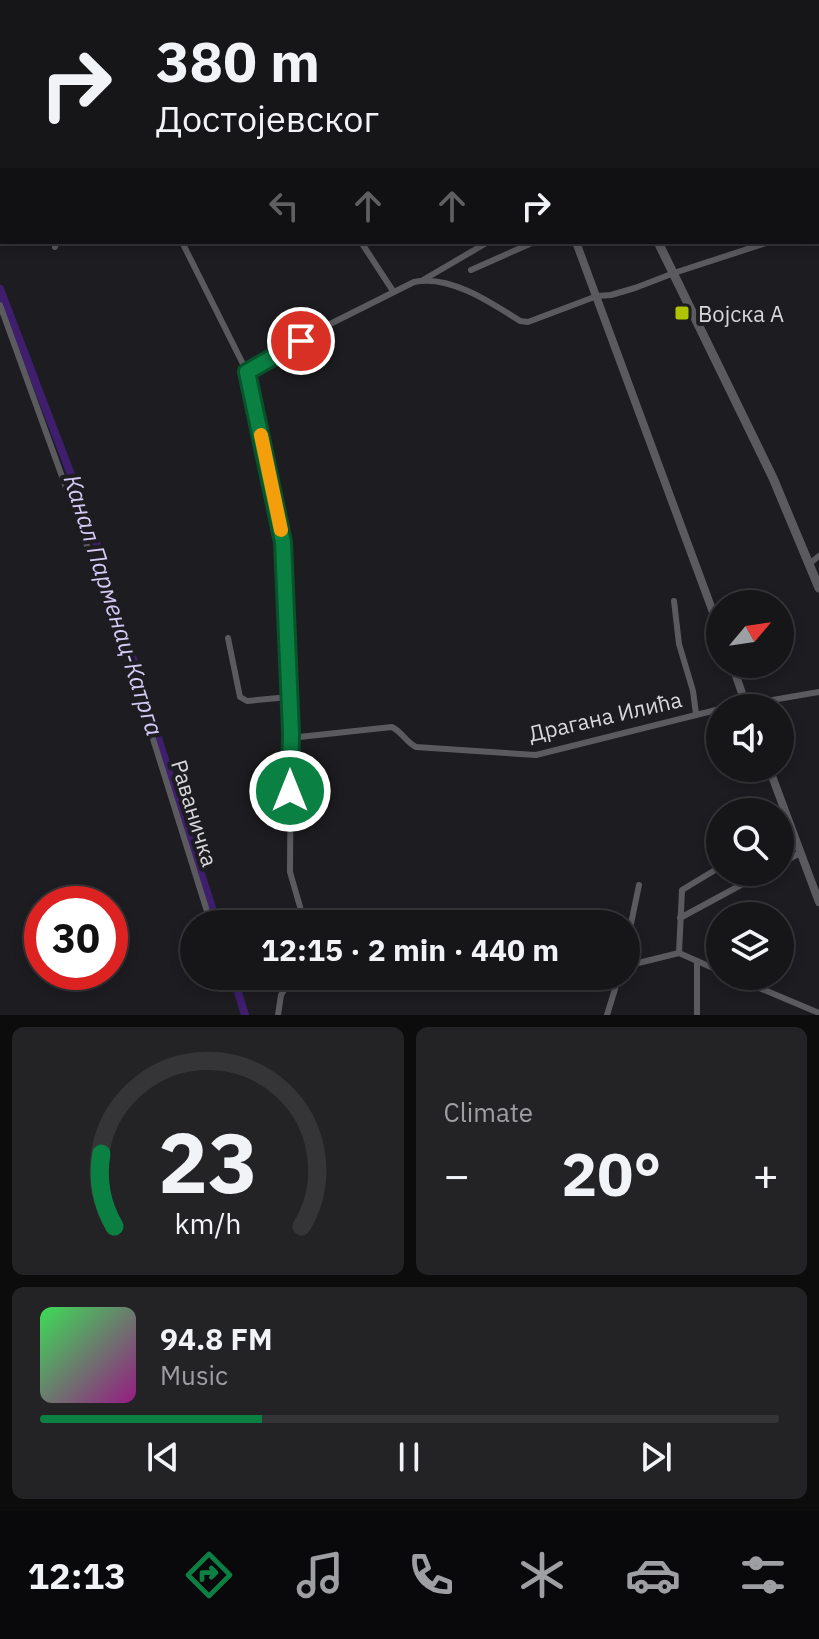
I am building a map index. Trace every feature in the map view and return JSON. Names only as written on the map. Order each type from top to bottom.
[{"type":"main road","points":[[659,244],[773,478],[819,588]]},
{"type":"street","points":[[183,244],[247,372],[283,542],[290,738],[290,872],[301,910]]},
{"type":"street","points":[[362,244],[393,291]]},
{"type":"street","points":[[247,372],[393,291],[423,280],[485,244]]},
{"type":"street","points":[[471,270],[530,244]]},
{"type":"street","points":[[577,244],[706,593]]},
{"type":"street","points":[[423,280],[480,295],[520,321],[537,319],[597,296],[635,288],[763,244]]},
{"type":"street","name":"Раваничка","points":[[0,305],[128,659],[207,910]]},
{"type":"street","points":[[809,564],[819,556]]},
{"type":"street","points":[[674,601],[679,644],[693,691],[696,714]]},
{"type":"street","points":[[228,638],[240,697],[247,701],[289,697]]},
{"type":"street","points":[[794,697],[819,692]]},
{"type":"street","name":"Драгана Илића","points":[[290,738],[392,727],[406,742],[416,747],[536,755],[706,712]]},
{"type":"street","points":[[794,836],[818,897]]},
{"type":"street","points":[[794,856],[800,853]]},
{"type":"street","points":[[679,953],[682,890],[706,875]]},
{"type":"street","points":[[634,910],[639,885]]},
{"type":"street","points":[[680,918],[739,886]]},
{"type":"street","points":[[640,963],[679,953],[706,965]]},
{"type":"street","points":[[697,961],[697,1015]]},
{"type":"street","points":[[278,1015],[284,990]]},
{"type":"street","points":[[607,1015],[615,990]]},
{"type":"street","points":[[764,990],[819,1013]]},
{"type":"waterway","name":"Канал Парменац-Катрга","points":[[0,289],[93,532],[213,910]]},
{"type":"waterway","name":"Канал Парменац-Катрга","points":[[237,990],[245,1015]]},
{"type":"slow traffic","points":[[261,435],[281,530]]},
{"type":"place","name":"Војска А","points":[[682,313]]},
{"type":"route","points":[[290,791],[291,733],[283,542],[247,372],[301,341]]}]
